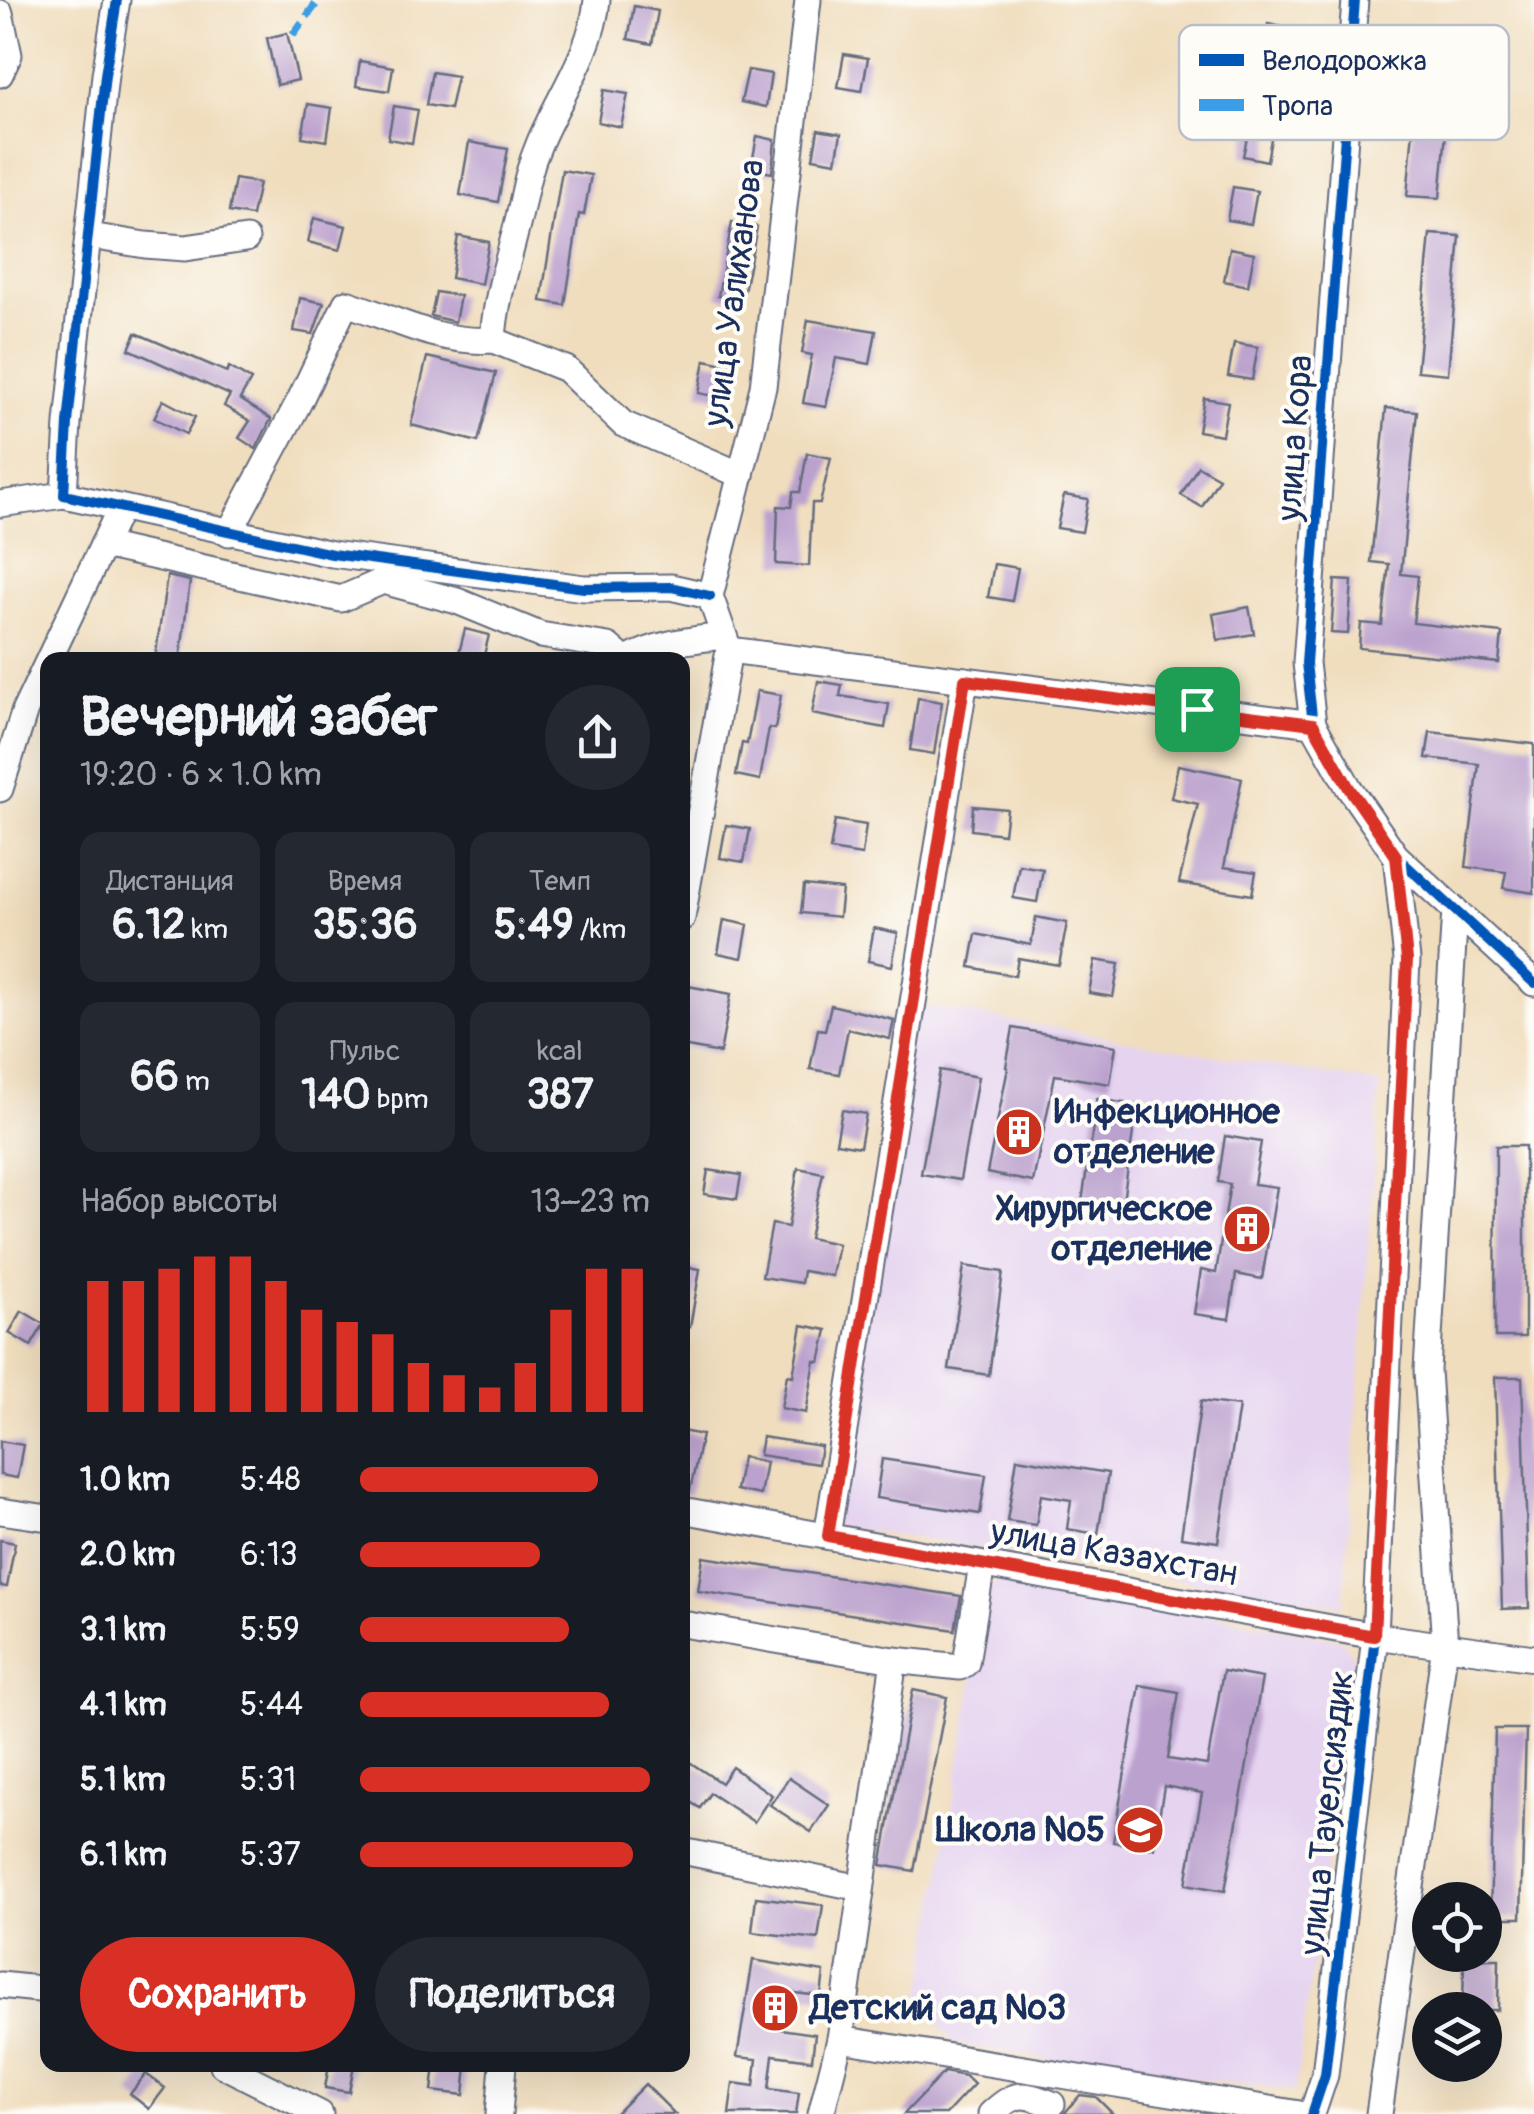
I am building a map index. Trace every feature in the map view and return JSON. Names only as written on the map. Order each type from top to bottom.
[{"type":"street","points":[[64,495],[105,75],[117,0]]},
{"type":"street","points":[[493,340],[500,286],[524,182],[541,138],[585,51],[596,0]]},
{"type":"street","name":"улица Уалиханова","points":[[710,596],[763,386],[808,0]]},
{"type":"street","name":"улица Кора","points":[[1352,25],[1354,0]]},
{"type":"street","points":[[0,13],[9,55],[0,74]]},
{"type":"street","name":"улица Кора","points":[[1344,140],[1306,663],[1313,724],[1349,788],[1396,856],[1534,982]]},
{"type":"street","points":[[90,236],[185,248],[246,239]]},
{"type":"street","points":[[228,533],[299,402],[346,302],[411,329],[464,342],[493,340],[566,369],[623,424],[740,475]]},
{"type":"street","points":[[0,504],[64,495],[332,554],[584,588],[670,587],[710,596],[726,648],[690,869]]},
{"type":"street","points":[[52,652],[120,509]]},
{"type":"street","points":[[103,545],[341,599],[383,582],[457,601],[540,634],[608,646],[616,652]]},
{"type":"street","points":[[640,652],[680,641],[1313,724]]},
{"type":"street","points":[[0,789],[25,710],[40,678]]},
{"type":"street","points":[[828,1536],[965,680]]},
{"type":"street","points":[[0,729],[25,710]]},
{"type":"street","name":"улица Тауелсиздик","points":[[1312,2114],[1326,2075],[1374,1636],[1407,960],[1396,856]]},
{"type":"street","points":[[1379,2114],[1445,1646],[1427,1370],[1455,910]]},
{"type":"street","points":[[0,1511],[40,1517]]},
{"type":"street","name":"улица Казахстан","points":[[690,1511],[1374,1636],[1534,1658]]},
{"type":"street","points":[[690,1625],[894,1660],[964,1666],[982,1564]]},
{"type":"street","points":[[822,2114],[840,2038],[894,1660]]},
{"type":"street","points":[[690,1854],[862,1888]]},
{"type":"street","points":[[0,1985],[40,1989]]},
{"type":"street","points":[[840,2038],[1078,2078],[1202,2106],[1300,2114]]},
{"type":"street","points":[[237,2072],[320,2114]]},
{"type":"street","points":[[499,2114],[503,2072]]},
{"type":"street","points":[[991,2114],[1018,2095],[1047,2109],[1078,2078]]},
{"type":"shaded area","points":[[907,1003],[1380,1084],[1343,1606],[832,1525]]},
{"type":"shaded area","name":"Школа №5","points":[[1007,1575],[1342,1640],[1355,1661],[1295,2091],[953,2044],[921,1999],[988,1588]]},
{"type":"building","points":[[634,6],[658,11],[652,44],[628,39]]},
{"type":"building","points":[[287,33],[298,80],[277,85],[267,38]]},
{"type":"building","points":[[844,54],[868,58],[862,91],[838,87]]},
{"type":"building","points":[[360,61],[393,67],[389,91],[356,86]]},
{"type":"building","points":[[748,70],[771,74],[766,107],[741,102]]},
{"type":"building","points":[[432,72],[457,76],[450,109],[426,105]]},
{"type":"building","points":[[604,90],[628,94],[621,127],[598,122]]},
{"type":"building","points":[[308,104],[332,108],[327,141],[302,137]]},
{"type":"building","points":[[394,106],[418,110],[412,143],[388,139]]},
{"type":"building","points":[[818,130],[841,134],[836,162],[813,158]]},
{"type":"building","points":[[757,136],[775,140],[772,173],[751,169]]},
{"type":"building","points":[[1247,140],[1271,140],[1267,161],[1243,156]]},
{"type":"building","points":[[1412,140],[1445,140],[1440,198],[1407,196]]},
{"type":"building","points":[[469,142],[508,149],[498,202],[460,195]]},
{"type":"building","points":[[562,170],[591,175],[584,215],[579,214],[565,305],[541,301]]},
{"type":"building","points":[[235,179],[259,183],[252,216],[229,212]]},
{"type":"building","points":[[1233,187],[1257,191],[1251,224],[1227,220]]},
{"type":"building","points":[[314,218],[346,226],[340,250],[308,242]]},
{"type":"building","points":[[732,222],[757,227],[742,301],[718,296]]},
{"type":"building","points":[[1430,234],[1460,236],[1448,374],[1417,371]]},
{"type":"building","points":[[458,236],[489,242],[481,284],[451,278]]},
{"type":"building","points":[[1230,248],[1254,253],[1248,286],[1224,281]]},
{"type":"building","points":[[436,292],[460,296],[455,322],[431,316]]},
{"type":"building","points":[[300,298],[324,303],[313,334],[294,331]]},
{"type":"building","points":[[808,320],[876,331],[870,364],[836,358],[826,407],[803,403],[812,355],[802,353]]},
{"type":"building","points":[[136,333],[227,372],[229,367],[251,380],[240,399],[271,419],[256,449],[239,438],[250,421],[224,406],[230,395],[129,349]]},
{"type":"building","points":[[1234,343],[1258,347],[1252,380],[1228,376]]},
{"type":"building","points":[[427,357],[496,373],[478,442],[411,425]]},
{"type":"building","points":[[705,360],[729,365],[723,398],[699,393]]},
{"type":"building","points":[[1204,398],[1228,402],[1222,435],[1198,431]]},
{"type":"building","points":[[163,400],[195,417],[186,434],[154,418]]},
{"type":"building","points":[[1386,408],[1417,411],[1401,574],[1418,576],[1413,623],[1502,633],[1499,663],[1359,648],[1361,623],[1382,625],[1389,564],[1371,562]]},
{"type":"building","points":[[807,453],[831,458],[820,503],[812,503],[809,566],[776,564],[778,506],[791,507],[793,492],[800,492]]},
{"type":"building","points":[[1198,466],[1219,478],[1202,507],[1181,495]]},
{"type":"building","points":[[1064,495],[1088,499],[1082,532],[1057,528]]},
{"type":"building","points":[[994,564],[1018,568],[1012,601],[988,597]]},
{"type":"building","points":[[167,576],[190,581],[181,652],[156,652]]},
{"type":"building","points":[[1335,580],[1352,581],[1348,634],[1331,633]]},
{"type":"building","points":[[1249,607],[1254,634],[1218,640],[1213,614]]},
{"type":"building","points":[[465,629],[489,635],[485,652],[459,652]]},
{"type":"building","points":[[818,681],[842,685],[840,696],[889,704],[885,728],[812,714]]},
{"type":"building","points":[[757,691],[781,695],[775,729],[769,728],[760,780],[736,775],[742,743],[747,744]]},
{"type":"building","points":[[918,698],[942,702],[934,754],[910,750]]},
{"type":"building","points":[[1430,732],[1534,744],[1534,893],[1503,888],[1506,872],[1466,867],[1479,764],[1426,758]]},
{"type":"building","points":[[1178,765],[1242,778],[1224,867],[1256,872],[1252,895],[1179,883],[1198,804],[1171,798]]},
{"type":"building","points":[[973,806],[1007,809],[1004,834],[971,830]]},
{"type":"building","points":[[835,820],[866,825],[862,855],[830,850]]},
{"type":"building","points":[[726,825],[750,829],[744,862],[720,858]]},
{"type":"building","points":[[1019,865],[1043,869],[1037,902],[1013,898]]},
{"type":"building","points":[[804,885],[842,889],[839,917],[801,913]]},
{"type":"building","points":[[1036,917],[1067,923],[1059,965],[1018,958],[1015,976],[970,967],[976,934],[1031,945]]},
{"type":"building","points":[[724,920],[748,925],[742,958],[718,953]]},
{"type":"building","points":[[874,928],[898,933],[892,966],[868,961]]},
{"type":"building","points":[[1095,960],[1119,964],[1113,997],[1089,993]]},
{"type":"building","points":[[690,986],[731,994],[720,1053],[690,1047]]},
{"type":"building","points":[[831,1005],[894,1020],[890,1039],[848,1029],[839,1074],[810,1069],[818,1029],[825,1030]]},
{"type":"building","points":[[1013,1028],[1116,1046],[1110,1084],[1055,1075],[1033,1182],[987,1173]]},
{"type":"building","points":[[940,1070],[978,1077],[960,1180],[921,1174]]},
{"type":"building","name":"Инфекционное отделение","points":[[1097,1099],[1137,1105],[1122,1208],[1082,1202]]},
{"type":"building","points":[[842,1110],[866,1114],[860,1147],[836,1143]]},
{"type":"building","name":"Хирургическое отделение","points":[[1225,1136],[1261,1142],[1254,1184],[1277,1187],[1262,1279],[1236,1274],[1229,1319],[1194,1314],[1201,1270],[1216,1273],[1230,1184],[1218,1182]]},
{"type":"building","points":[[1496,1146],[1525,1146],[1525,1337],[1495,1337]]},
{"type":"building","points":[[798,1168],[823,1173],[809,1238],[838,1244],[832,1276],[803,1271],[801,1283],[762,1277],[772,1224],[788,1227]]},
{"type":"building","points":[[708,1170],[741,1175],[737,1199],[704,1194]]},
{"type":"building","points":[[964,1266],[1003,1272],[989,1375],[949,1369]]},
{"type":"building","points":[[690,1267],[700,1269],[690,1327]]},
{"type":"building","points":[[22,1311],[40,1322],[40,1331],[31,1346],[9,1333]]},
{"type":"building","points":[[802,1325],[827,1330],[820,1362],[815,1361],[806,1413],[781,1408],[787,1375],[793,1376]]},
{"type":"building","points":[[1495,1377],[1522,1377],[1529,1608],[1502,1609]]},
{"type":"building","points":[[1201,1401],[1239,1406],[1218,1542],[1181,1537]]},
{"type":"building","points":[[690,1433],[702,1435],[690,1490]]},
{"type":"building","points":[[762,1437],[821,1446],[818,1464],[759,1455]]},
{"type":"building","points":[[0,1441],[23,1445],[17,1478],[0,1475]]},
{"type":"building","points":[[742,1457],[766,1462],[760,1495],[736,1490]]},
{"type":"building","points":[[1017,1458],[1108,1473],[1098,1534],[1067,1529],[1071,1500],[1041,1495],[1036,1525],[1007,1521]]},
{"type":"building","points":[[882,1459],[986,1475],[980,1514],[876,1498]]},
{"type":"building","points":[[0,1540],[15,1543],[7,1587],[0,1586]]},
{"type":"building","points":[[703,1557],[961,1596],[955,1630],[698,1591]]},
{"type":"building","name":"Школа №5","points":[[1223,1671],[1262,1678],[1225,1891],[1186,1884],[1202,1793],[1164,1786],[1154,1848],[1113,1842],[1140,1685],[1179,1692],[1168,1759],[1207,1765]]},
{"type":"building","points":[[913,1690],[947,1697],[914,1871],[881,1865]]},
{"type":"building","points":[[1495,1729],[1526,1729],[1521,1918],[1502,1918],[1502,1882],[1491,1882]]},
{"type":"building","points":[[690,1762],[721,1783],[732,1767],[772,1795],[754,1822],[710,1793],[700,1808],[690,1802]]},
{"type":"building","points":[[789,1778],[829,1805],[811,1832],[770,1805]]},
{"type":"building","points":[[756,1897],[823,1905],[818,1939],[752,1932]]},
{"type":"building","name":"Детский сад №3","points":[[753,1960],[824,1972],[821,1996],[785,1992],[780,2029],[815,2034],[812,2060],[773,2055],[769,2089],[799,2093],[796,2114],[729,2114],[733,2083],[754,2086],[757,2059],[737,2057]]},
{"type":"building","points":[[1464,1972],[1499,1972],[1498,1992],[1463,1992]]},
{"type":"building","points":[[328,2072],[353,2072],[349,2092],[325,2088]]},
{"type":"building","points":[[434,2072],[466,2072],[464,2095],[432,2091]]},
{"type":"building","points":[[944,2072],[965,2076],[974,2084],[946,2114],[904,2114]]},
{"type":"building","points":[[146,2074],[165,2088],[149,2109],[130,2094]]},
{"type":"building","points":[[645,2084],[675,2114],[615,2114]]},
{"type":"building","points":[[1080,2095],[1096,2097],[1113,2114],[1064,2114]]},
{"type":"marked path","points":[[293,35],[319,0]]},
{"type":"cycle path","points":[[117,0],[105,75],[68,423],[64,495],[332,554],[584,588],[671,587],[710,596]]},
{"type":"cycle path","points":[[1353,25],[1355,0]]},
{"type":"cycle path","points":[[1345,140],[1306,663],[1313,724],[1349,788],[1396,856],[1534,983]]},
{"type":"cycle path","points":[[1312,2114],[1325,2075],[1375,1636],[1407,960],[1396,856]]},
{"type":"place","name":"Инфекционное отделение","points":[[1019,1132]]},
{"type":"place","name":"Хирургическое отделение","points":[[1247,1229]]},
{"type":"place","name":"Школа №5","points":[[1140,1830]]},
{"type":"place","name":"Детский сад №3","points":[[775,2008]]},
{"type":"route","points":[[965,680],[1197,709],[1313,724],[1349,788],[1396,856],[1407,960],[1374,1636],[828,1536],[965,680]]}]
